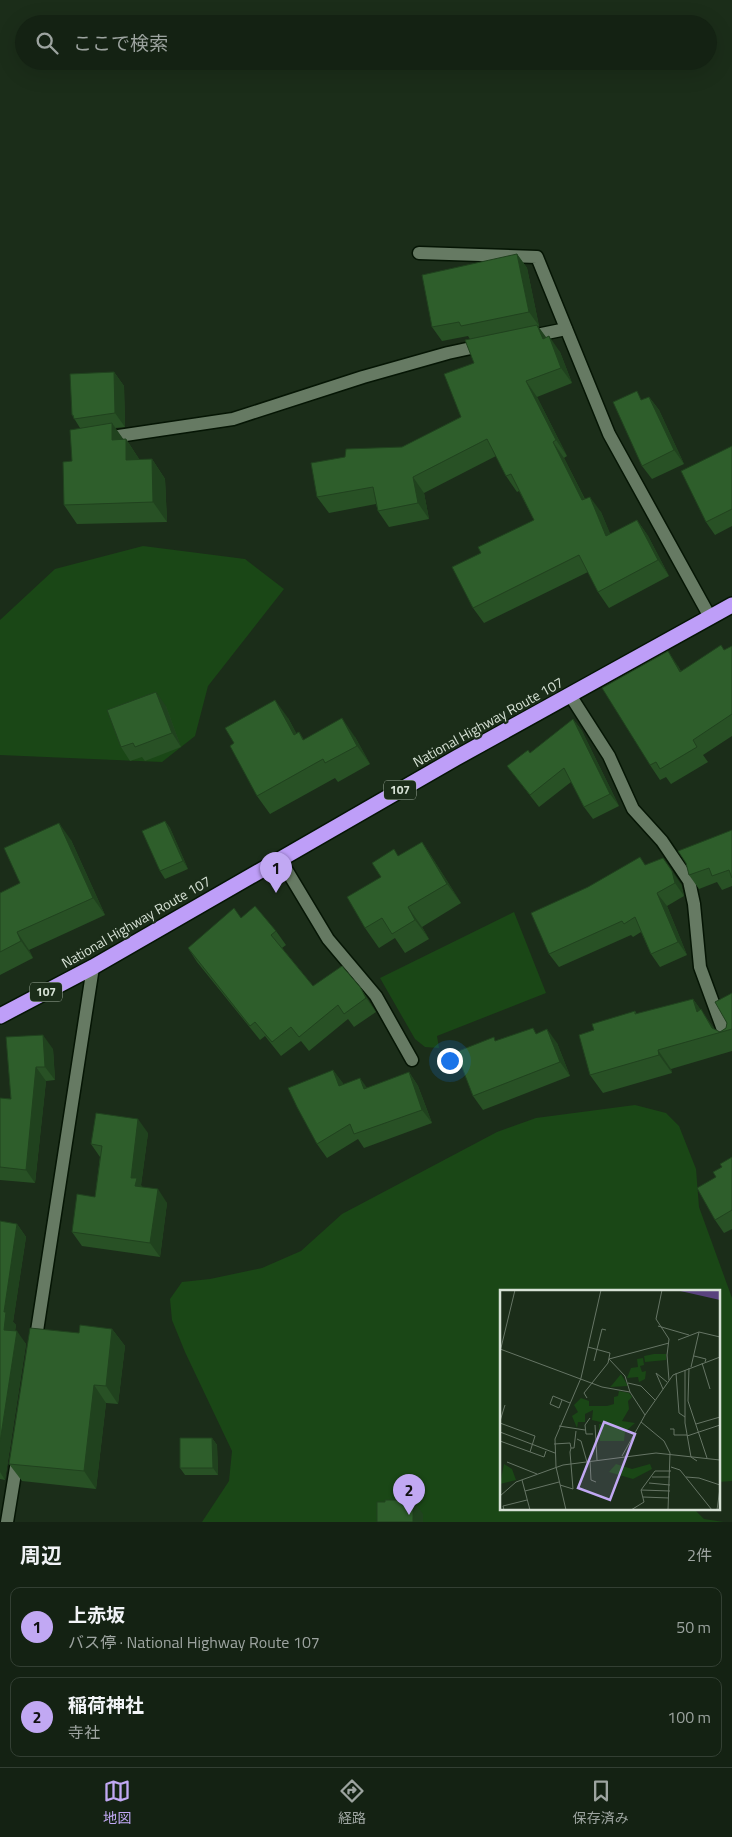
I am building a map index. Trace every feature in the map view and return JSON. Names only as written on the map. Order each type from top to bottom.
[{"type":"highway","name":"National Highway Route 107","points":[[0,1016],[93,967],[447,763],[732,605]]},
{"type":"street","points":[[419,253],[537,257],[608,434],[710,617]]},
{"type":"street","points":[[92,440],[233,419],[363,377],[448,353],[566,329]]},
{"type":"street","points":[[570,695],[609,756],[633,810],[662,841],[689,881],[694,904],[700,967],[722,1027],[732,1042]]},
{"type":"street","points":[[280,859],[328,939],[376,996],[412,1060]]},
{"type":"street","points":[[33,1354],[93,967]]},
{"type":"street","points":[[8,1522],[20,1443]]},
{"type":"green space","points":[[143,546],[245,559],[284,589],[208,686],[195,736],[162,762],[0,755],[0,620],[55,569]]},
{"type":"green space","points":[[514,912],[546,993],[437,1036],[439,1048],[425,1047],[415,1039],[380,978]]},
{"type":"green space","points":[[635,1105],[666,1113],[679,1126],[696,1169],[699,1207],[732,1298],[732,1481],[720,1482],[720,1290],[500,1290],[500,1510],[695,1510],[704,1519],[724,1522],[202,1522],[229,1481],[232,1451],[185,1352],[172,1320],[170,1299],[182,1282],[210,1279],[262,1268],[301,1251],[342,1214],[497,1132],[536,1118]]},
{"type":"building","points":[[517,254],[529,312],[461,326],[459,322],[432,327],[422,275]]},
{"type":"building","points":[[537,325],[543,339],[549,336],[561,368],[526,381],[556,440],[553,442],[582,500],[590,497],[606,536],[637,520],[658,560],[598,592],[579,555],[473,608],[452,567],[481,553],[478,547],[534,520],[511,474],[506,476],[487,439],[413,477],[418,503],[378,511],[373,487],[317,497],[311,463],[345,457],[346,449],[402,447],[461,417],[444,374],[474,363],[465,340]]},
{"type":"building","points":[[114,372],[115,413],[74,419],[72,415],[70,374]]},
{"type":"building","points":[[637,391],[641,400],[649,397],[674,450],[642,466],[613,402]]},
{"type":"building","points":[[112,423],[112,440],[126,439],[126,460],[152,459],[153,502],[64,505],[63,462],[72,461],[70,430]]},
{"type":"building","points":[[732,446],[732,509],[706,522],[681,471]]},
{"type":"building","points":[[721,645],[724,650],[732,646],[732,714],[693,740],[697,747],[660,769],[656,762],[650,765],[602,688],[668,651],[680,672]]},
{"type":"building","points":[[156,692],[172,733],[135,747],[133,743],[121,747],[107,710]]},
{"type":"building","points":[[275,700],[294,735],[299,732],[303,740],[342,718],[357,746],[325,763],[323,759],[257,796],[230,746],[234,743],[225,728]]},
{"type":"building","points":[[573,719],[610,794],[584,807],[564,768],[530,795],[507,766],[528,750],[530,753]]},
{"type":"building","points":[[165,821],[183,861],[160,871],[142,831]]},
{"type":"building","points":[[59,823],[93,898],[17,932],[21,941],[0,952],[0,893],[20,883],[4,848]]},
{"type":"building","points":[[732,830],[732,878],[729,870],[712,876],[709,868],[689,875],[686,863],[678,851]]},
{"type":"building","points":[[422,842],[447,884],[408,907],[415,920],[392,934],[382,918],[365,928],[347,897],[381,877],[372,863],[394,849],[398,856]]},
{"type":"building","points":[[640,857],[645,865],[663,858],[672,871],[675,883],[657,893],[678,942],[651,954],[635,917],[624,924],[622,921],[549,954],[531,913],[588,887]]},
{"type":"building","points":[[255,906],[276,931],[271,935],[313,986],[342,966],[360,987],[366,998],[344,1014],[338,1005],[299,1037],[291,1027],[272,1042],[255,1022],[250,1026],[188,948],[234,908],[241,918]]},
{"type":"building","points":[[732,993],[732,1029],[658,1050],[659,1055],[590,1075],[579,1035],[594,1030],[592,1024],[635,1011],[635,1014],[693,999],[697,1012],[701,1009],[712,1028],[720,1032],[726,1028],[727,1023],[715,1002]]},
{"type":"building","points":[[533,1028],[536,1034],[547,1029],[560,1062],[473,1096],[456,1052],[494,1037],[495,1041]]},
{"type":"building","points":[[43,1035],[45,1067],[36,1067],[26,1170],[0,1167],[0,1098],[11,1099],[6,1037]]},
{"type":"building","points":[[333,1070],[339,1086],[360,1078],[364,1089],[409,1072],[422,1110],[354,1134],[350,1124],[317,1144],[288,1088]]},
{"type":"building","points":[[96,1113],[138,1119],[131,1178],[137,1178],[135,1186],[158,1189],[150,1243],[72,1232],[77,1194],[95,1197],[102,1146],[91,1144]]},
{"type":"building","points":[[732,1157],[732,1210],[715,1220],[697,1188],[716,1177],[713,1172],[722,1167],[720,1164]]},
{"type":"building","points":[[0,1221],[17,1224],[4,1312],[6,1312],[4,1330],[17,1331],[0,1442]]},
{"type":"building","points":[[80,1325],[112,1329],[106,1386],[94,1385],[84,1471],[9,1464],[30,1328],[79,1333]]},
{"type":"building","points":[[180,1438],[212,1438],[213,1468],[180,1468]]},
{"type":"building","points":[[385,1500],[413,1500],[413,1522],[377,1522],[377,1502],[385,1502]]},
{"type":"place","name":"上赤坂","points":[[276,893]]},
{"type":"place","name":"稲荷神社","points":[[409,1515]]}]
